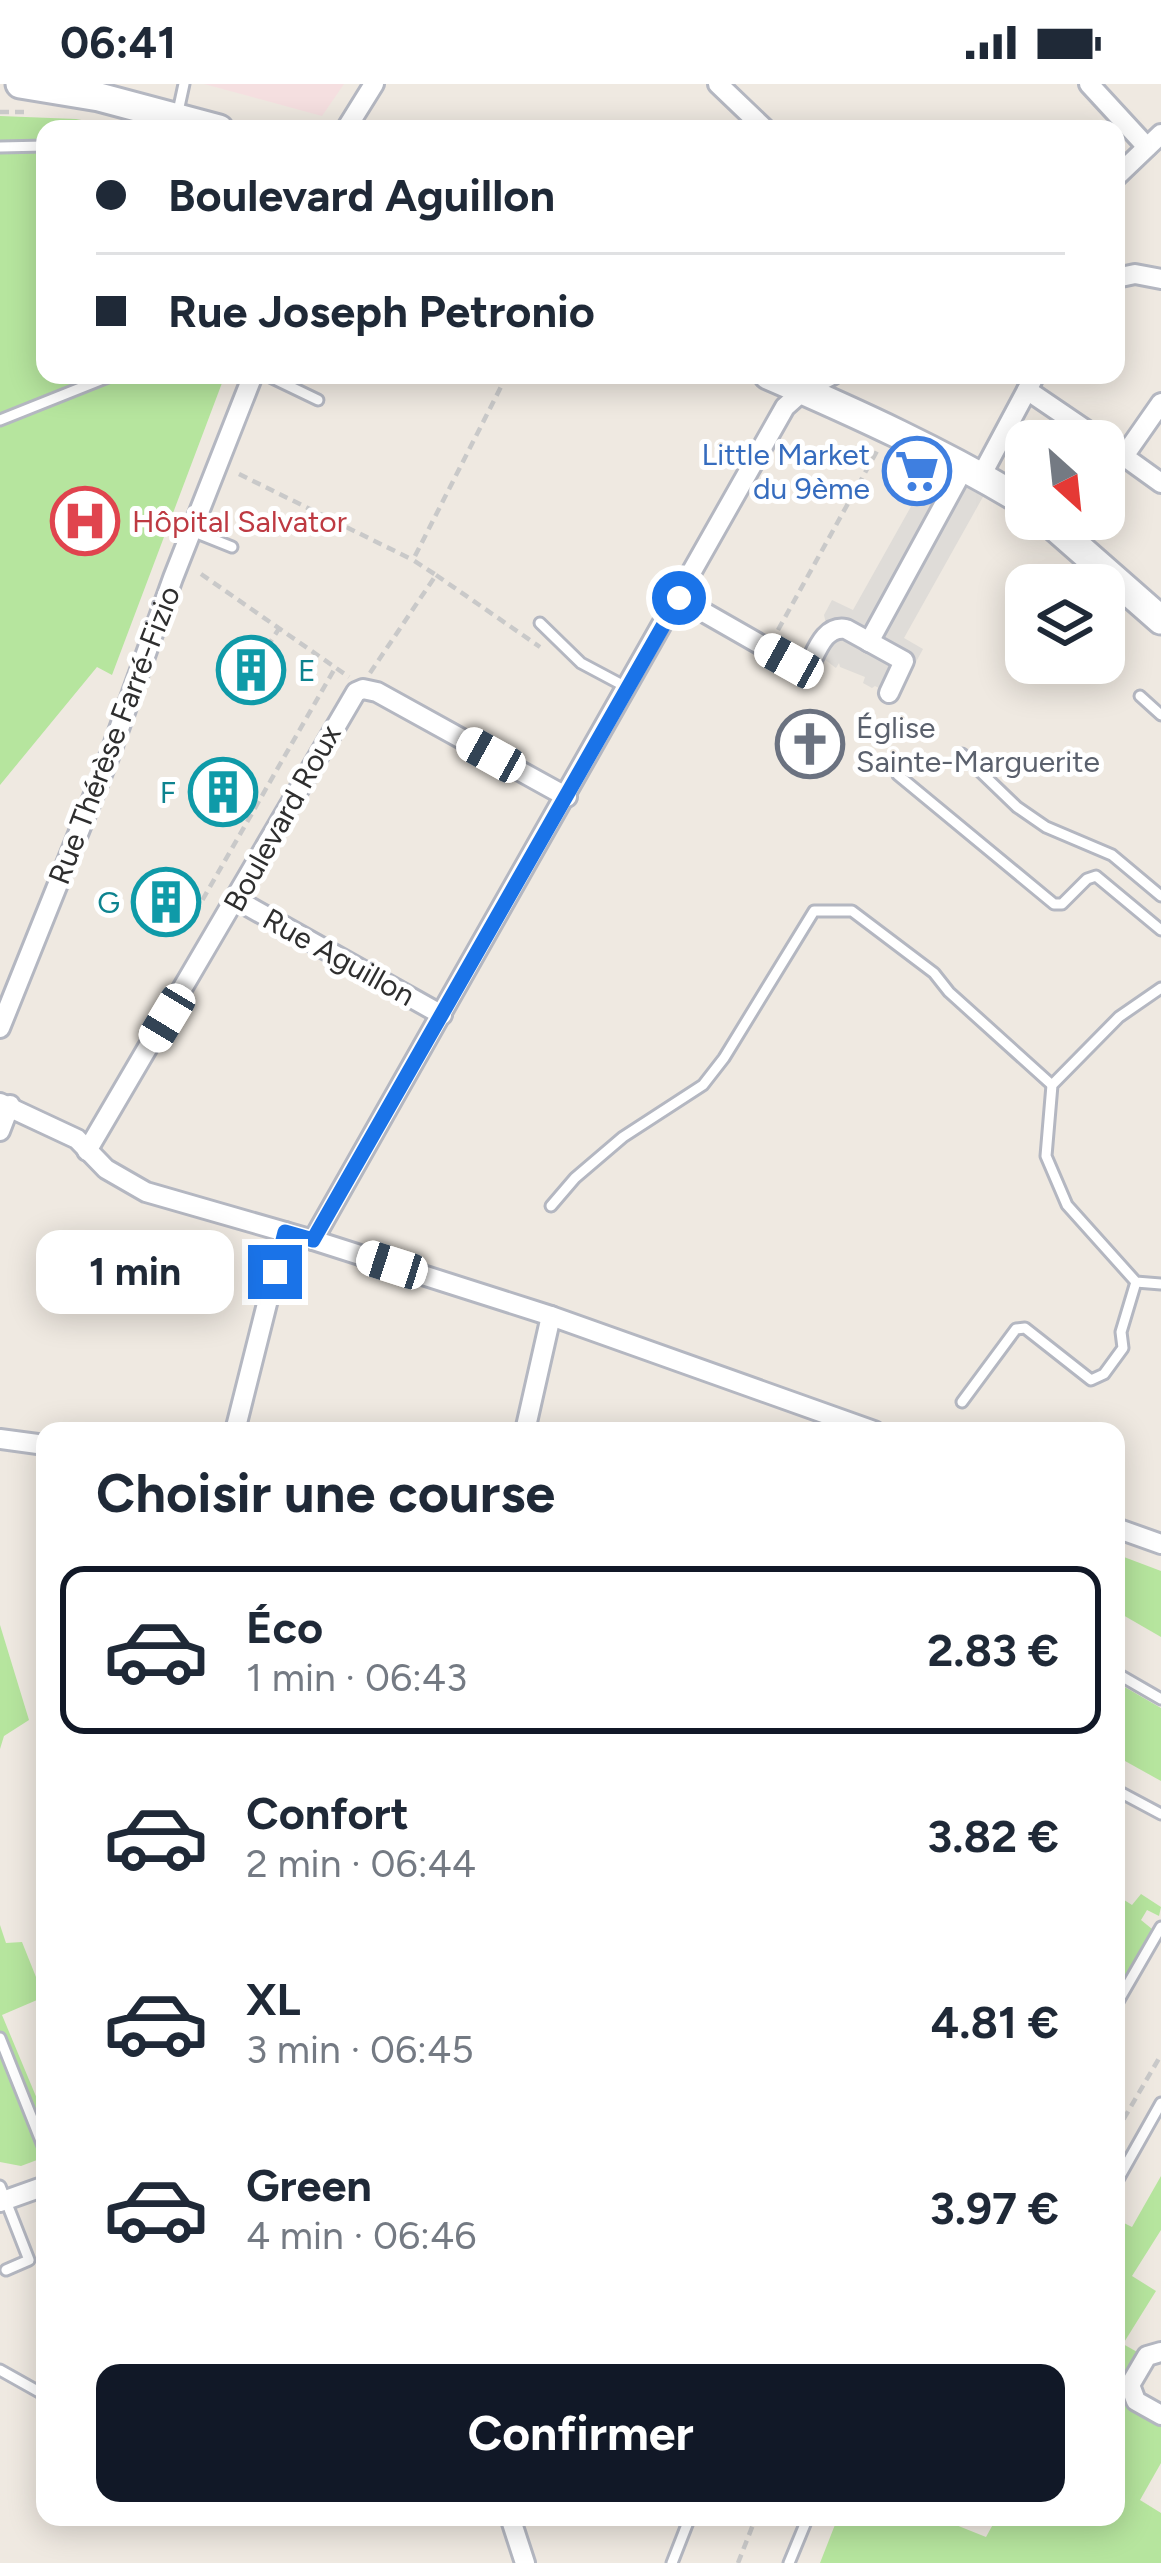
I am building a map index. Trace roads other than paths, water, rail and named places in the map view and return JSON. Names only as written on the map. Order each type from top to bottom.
[{"type":"street","points":[[20,84],[101,90],[170,120]]},
{"type":"street","points":[[352,120],[374,84]]},
{"type":"street","points":[[718,84],[756,120]]},
{"type":"street","points":[[1089,84],[1154,140],[1125,168]]},
{"type":"street","points":[[1125,276],[1161,279]]},
{"type":"street","name":"Rue Thérèse Farré-Fizio","points":[[0,1028],[110,757],[249,384]]},
{"type":"street","points":[[792,384],[1005,491]]},
{"type":"street","points":[[313,1240],[784,407],[815,384]]},
{"type":"street","points":[[869,642],[1030,384]]},
{"type":"street","points":[[1032,384],[1077,420]]},
{"type":"street","points":[[1125,455],[1161,403]]},
{"type":"street","points":[[1125,457],[1161,482]]},
{"type":"street","points":[[1070,540],[1161,620]]},
{"type":"street","points":[[679,598],[798,666],[836,627],[904,662],[889,693]]},
{"type":"street","name":"Boulevard Roux","points":[[87,1151],[351,697],[362,689],[377,692],[567,796]]},
{"type":"street","name":"Rue Aguillon","points":[[237,900],[442,1015]]},
{"type":"street","points":[[0,1131],[5,1104],[76,1139],[106,1169],[146,1192],[551,1316],[844,1422]]},
{"type":"street","points":[[237,1422],[285,1232]]},
{"type":"street","points":[[527,1422],[551,1316]]},
{"type":"street","points":[[0,1439],[36,1443]]},
{"type":"street","points":[[1125,1531],[1161,1544]]},
{"type":"street","points":[[2,2196],[36,2188]]},
{"type":"street","points":[[1161,2352],[1147,2356],[1130,2385],[1136,2401],[1161,2415]]},
{"type":"street","points":[[513,2526],[525,2563]]},
{"type":"lane","points":[[170,120],[184,84]]},
{"type":"lane","points":[[0,147],[36,146]]},
{"type":"lane","points":[[0,420],[90,384]]},
{"type":"lane","points":[[285,384],[318,400]]},
{"type":"lane","points":[[192,530],[232,547]]},
{"type":"lane","points":[[540,623],[581,663],[628,688]]},
{"type":"lane","points":[[1140,696],[1161,715]]},
{"type":"lane","points":[[962,754],[1031,817],[1112,855],[1161,896]]},
{"type":"lane","points":[[898,775],[1054,904],[1062,904],[1096,876],[1161,930]]},
{"type":"lane","points":[[551,1206],[575,1178],[623,1137],[703,1085],[814,911],[853,911],[934,973],[1052,1085]]},
{"type":"lane","points":[[1161,988],[1118,1018],[1052,1085],[1046,1156],[1067,1204],[1136,1282],[1161,1284]]},
{"type":"lane","points":[[962,1402],[1016,1329],[1025,1328],[1091,1380],[1104,1375],[1123,1348],[1121,1332],[1136,1282]]},
{"type":"lane","points":[[1125,1677],[1161,1699]]},
{"type":"lane","points":[[1125,1795],[1161,1814]]},
{"type":"lane","points":[[1125,1989],[1161,1927]]},
{"type":"lane","points":[[0,2038],[36,2128]]},
{"type":"lane","points":[[1125,2166],[1161,2103]]},
{"type":"lane","points":[[2,2196],[29,2260],[6,2270]]},
{"type":"lane","points":[[0,2371],[36,2390]]},
{"type":"lane","points":[[672,2563],[686,2526]]},
{"type":"lane","points":[[789,2563],[804,2526]]},
{"type":"place","name":"Little Market du 9ème","points":[[917,471]]},
{"type":"place","name":"Hôpital Salvator","points":[[85,521]]},
{"type":"place","name":"E","points":[[251,670]]},
{"type":"place","name":"Église Sainte-Marguerite","points":[[810,744]]},
{"type":"place","name":"F","points":[[223,792]]},
{"type":"place","name":"G","points":[[166,902]]}]
